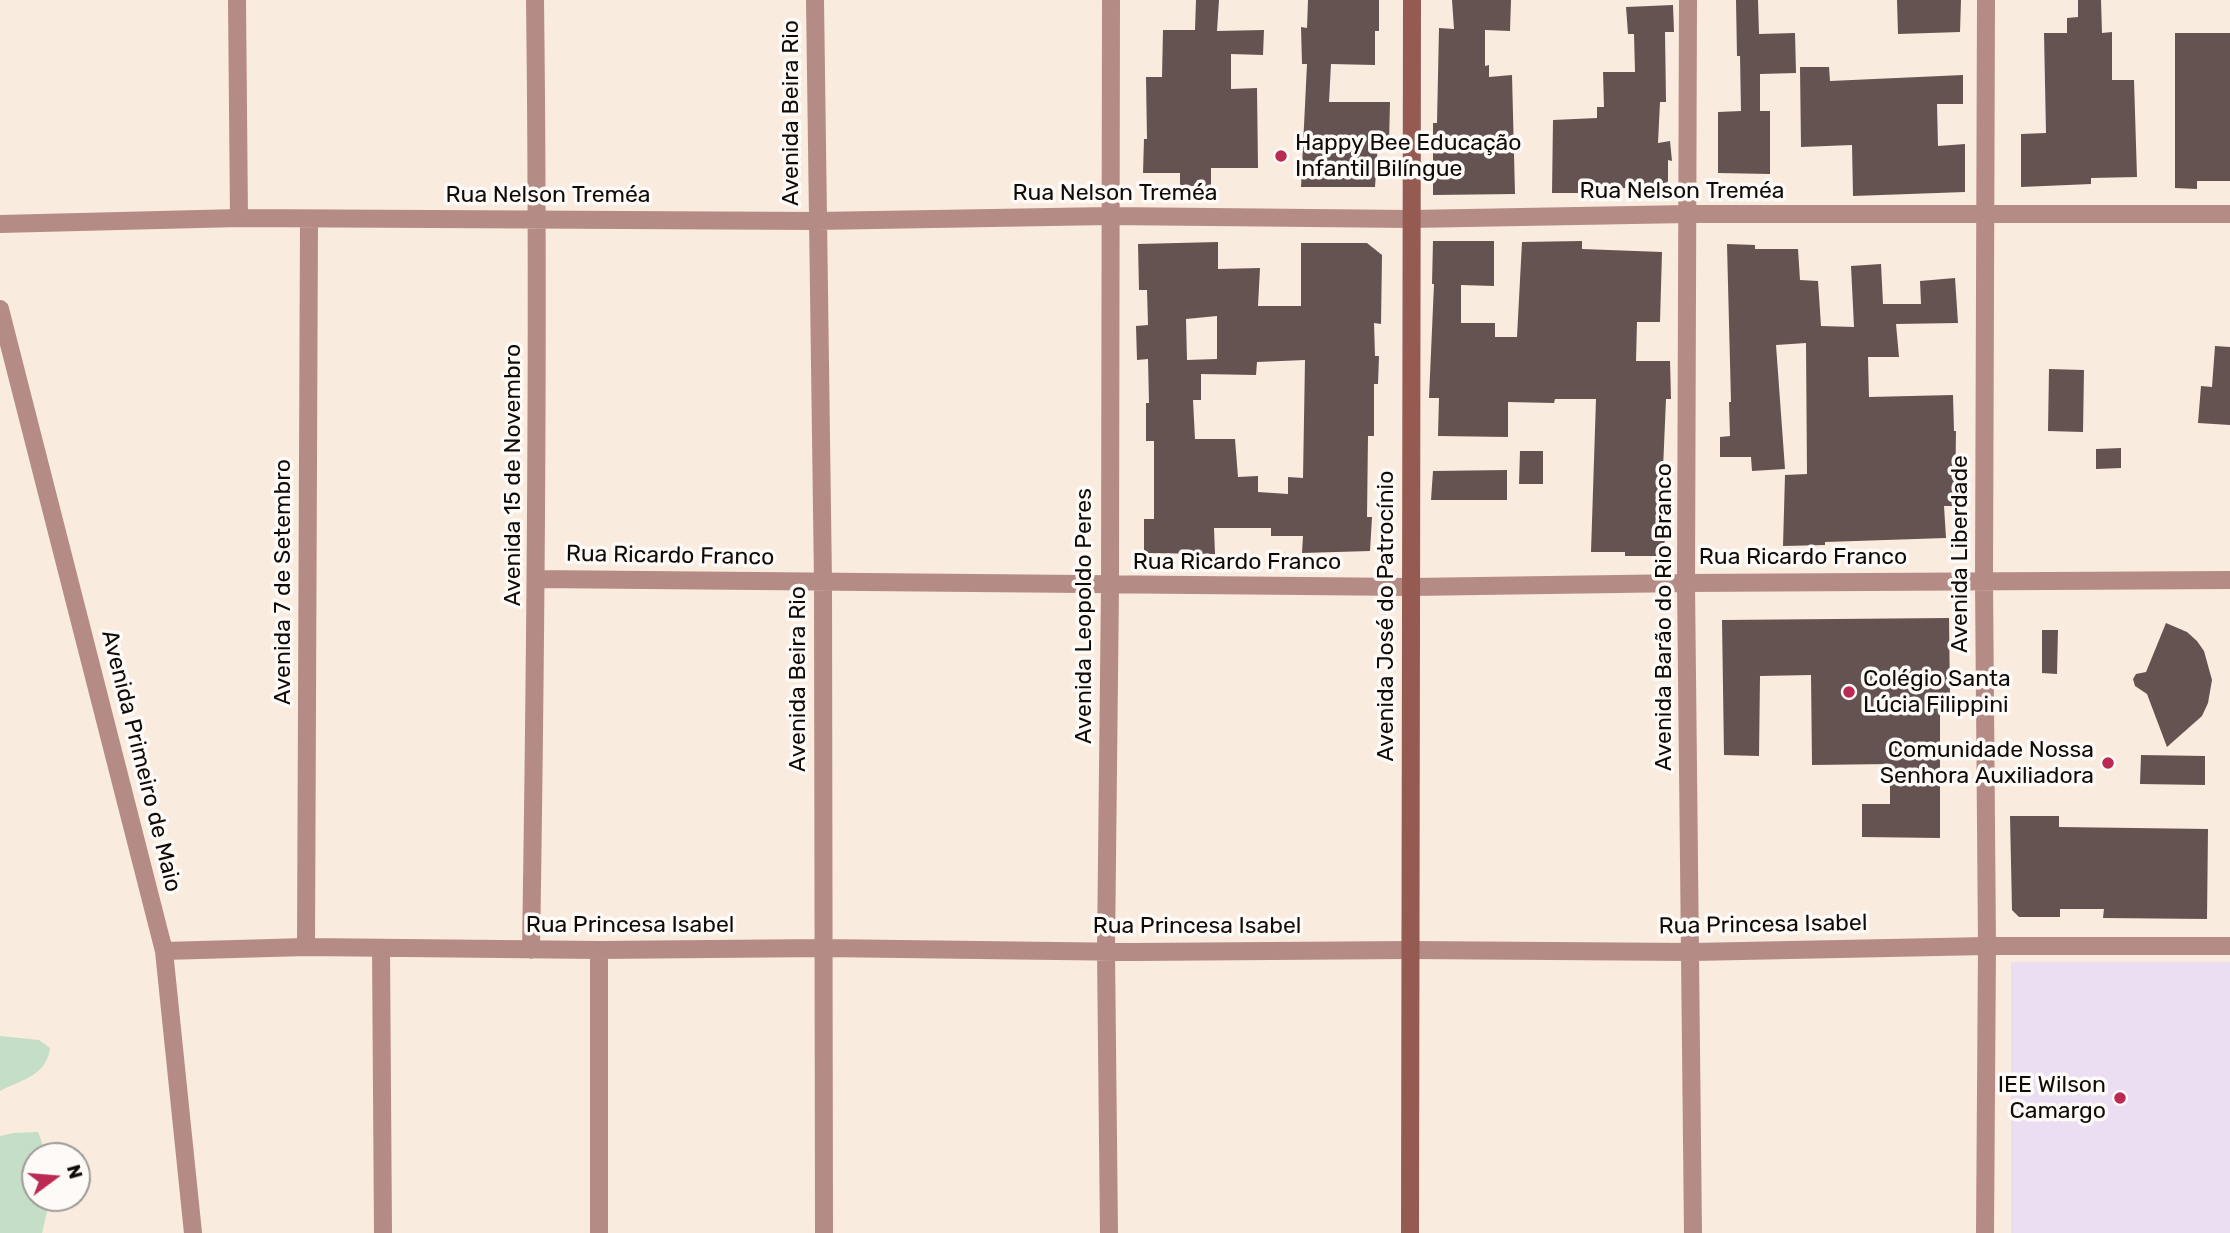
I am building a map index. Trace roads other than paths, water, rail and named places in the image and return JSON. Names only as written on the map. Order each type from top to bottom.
[{"type":"street","points":[[237,0],[239,218]]},
{"type":"street","name":"Avenida 15 de Novembro","points":[[531,950],[537,579],[538,219],[535,0]]},
{"type":"street","name":"Avenida Beira Rio","points":[[815,0],[822,582],[824,1233]]},
{"type":"street","name":"Avenida Leopoldo Peres","points":[[1109,1233],[1106,951],[1111,0]]},
{"type":"street","name":"Avenida José do Patrocínio","points":[[1410,1233],[1412,0]]},
{"type":"street","name":"Avenida Barão do Rio Branco","points":[[1688,0],[1686,583],[1693,1233]]},
{"type":"street","name":"Avenida Liberdade","points":[[1984,1233],[1987,946],[1984,581],[1986,0]]},
{"type":"street","name":"Rua Nelson Treméa","points":[[0,223],[239,218],[816,221],[1109,216],[1411,219],[1688,214],[2230,214]]},
{"type":"street","name":"Avenida 7 de Setembro","points":[[306,947],[309,219]]},
{"type":"street","name":"Avenida Primeiro de Maio","points":[[0,309],[163,951],[193,1233]]},
{"type":"street","name":"Rua Ricardo Franco","points":[[537,579],[1411,587],[2230,580]]},
{"type":"street","name":"Rua Princesa Isabel","points":[[163,951],[306,947],[531,950],[823,948],[1692,952],[1987,946],[2230,946]]},
{"type":"street","points":[[381,948],[383,1233]]},
{"type":"street","points":[[599,1233],[600,950]]},
{"type":"place","name":"Happy Bee Educação Infantil Bilíngue","points":[[1281,156]]},
{"type":"place","name":"Colégio Santa Lúcia Filippini","points":[[1849,692]]},
{"type":"place","name":"Comunidade Nossa Senhora Auxiliadora","points":[[2108,763]]},
{"type":"place","name":"IEE Wilson Camargo","points":[[2120,1098]]}]
